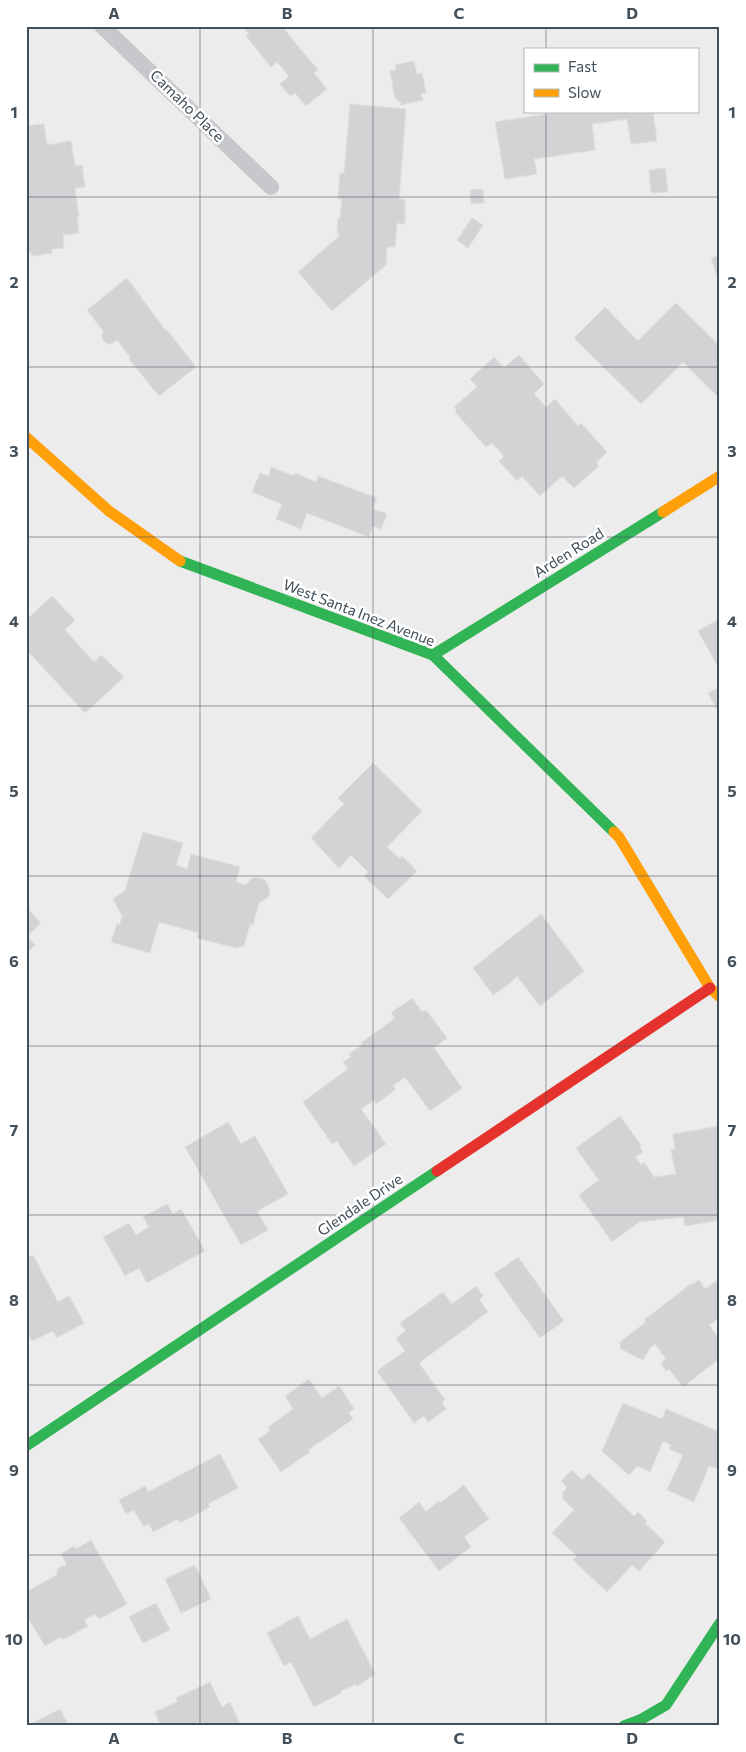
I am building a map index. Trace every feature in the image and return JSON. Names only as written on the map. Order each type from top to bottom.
[{"type":"street","name":"West Santa Inez Avenue","points":[[26,437],[109,511],[182,563],[433,655],[619,837],[720,997]]},
{"type":"street","name":"Arden Road","points":[[433,655],[720,476]]},
{"type":"street","name":"Glendale Drive","points":[[26,1446],[715,988]]},
{"type":"street","points":[[624,1726],[640,1720],[666,1705],[720,1623]]},
{"type":"lane","name":"Camaho Place","points":[[102,26],[271,186]]},
{"type":"building","points":[[242,26],[282,26],[297,45],[271,67],[246,36],[249,34]]},
{"type":"building","points":[[297,45],[318,70],[314,73],[327,89],[306,106],[295,93],[290,96],[280,84],[289,76],[277,62]]},
{"type":"building","points":[[414,61],[417,74],[422,73],[426,93],[421,94],[423,100],[401,105],[401,102],[395,99],[390,71],[396,70],[395,65]]},
{"type":"building","points":[[350,104],[406,109],[399,199],[405,200],[405,224],[397,223],[395,247],[387,247],[386,265],[332,311],[298,272],[339,238],[339,233],[337,233],[338,218],[340,218],[342,199],[338,199],[340,173],[344,173]]},
{"type":"building","points":[[560,112],[653,112],[657,141],[631,144],[627,119],[592,124],[595,150],[534,159],[537,174],[505,179],[495,122]]},
{"type":"building","points":[[44,124],[47,145],[71,141],[75,166],[82,165],[85,187],[75,188],[79,233],[63,235],[64,248],[52,249],[52,253],[32,256],[31,252],[26,252],[26,126]]},
{"type":"building","points":[[665,168],[668,192],[651,193],[649,170]]},
{"type":"building","points":[[483,189],[484,203],[471,204],[470,190]]},
{"type":"building","points":[[472,218],[483,225],[468,248],[457,240]]},
{"type":"building","points":[[720,255],[720,282],[719,282],[711,258]]},
{"type":"building","points":[[127,278],[166,331],[196,367],[159,396],[129,359],[131,358],[117,340],[112,344],[106,343],[103,340],[103,331],[87,310]]},
{"type":"building","points":[[676,303],[720,346],[720,399],[683,362],[641,404],[574,338],[605,307],[638,341]]},
{"type":"building","points":[[519,355],[544,384],[534,394],[546,407],[555,399],[578,426],[581,423],[607,452],[596,463],[599,466],[574,488],[562,476],[540,496],[522,476],[517,481],[499,461],[504,456],[492,443],[486,447],[455,412],[457,410],[454,407],[477,387],[470,379],[494,357],[504,368]]},
{"type":"building","points":[[271,467],[294,476],[295,473],[316,482],[318,476],[377,498],[373,509],[387,514],[381,529],[373,526],[369,537],[307,513],[301,529],[276,519],[282,504],[252,492],[260,473],[269,476]]},
{"type":"building","points":[[52,596],[75,620],[65,630],[94,662],[101,655],[124,677],[85,713],[26,649],[26,620]]},
{"type":"building","points":[[720,619],[720,670],[698,631]]},
{"type":"building","points":[[720,687],[720,715],[708,693]]},
{"type":"building","points":[[373,763],[422,811],[387,847],[400,859],[402,856],[417,871],[388,899],[364,876],[368,872],[351,855],[339,868],[311,838],[344,804],[338,798]]},
{"type":"building","points":[[143,832],[183,843],[176,865],[187,869],[191,854],[240,867],[236,882],[246,885],[251,879],[256,877],[265,880],[270,894],[259,903],[253,925],[250,924],[244,946],[236,948],[197,938],[199,933],[159,922],[150,953],[111,942],[122,916],[113,899],[125,891]]},
{"type":"building","points":[[26,907],[41,923],[27,936],[35,945],[26,953]]},
{"type":"building","points":[[541,914],[584,971],[540,1006],[517,976],[512,982],[493,995],[473,968]]},
{"type":"building","points":[[412,998],[422,1012],[426,1010],[447,1038],[434,1048],[462,1088],[430,1111],[405,1077],[393,1086],[396,1089],[376,1104],[374,1100],[361,1109],[386,1144],[354,1166],[337,1141],[332,1144],[303,1102],[348,1069],[343,1062],[351,1057],[349,1054],[395,1018],[391,1013]]},
{"type":"building","points":[[620,1116],[641,1145],[639,1146],[643,1152],[635,1157],[641,1165],[644,1162],[654,1177],[676,1174],[671,1150],[675,1149],[673,1134],[720,1126],[720,1220],[685,1226],[683,1217],[639,1222],[612,1242],[579,1195],[599,1180],[576,1148]]},
{"type":"building","points":[[228,1122],[241,1144],[255,1136],[288,1194],[257,1211],[268,1230],[241,1245],[185,1147]]},
{"type":"building","points":[[167,1204],[173,1214],[181,1209],[205,1251],[147,1283],[139,1268],[125,1276],[103,1237],[129,1223],[136,1235],[149,1227],[143,1217]]},
{"type":"building","points":[[33,1255],[58,1302],[69,1296],[84,1323],[56,1338],[53,1331],[32,1341],[26,1330],[26,1259]]},
{"type":"building","points":[[518,1257],[564,1321],[540,1338],[494,1274]]},
{"type":"building","points":[[699,1280],[705,1289],[716,1281],[720,1286],[720,1317],[709,1325],[720,1340],[720,1358],[683,1387],[669,1369],[666,1371],[661,1363],[666,1359],[655,1344],[650,1348],[643,1360],[621,1349],[620,1342],[646,1322],[644,1320],[692,1283]]},
{"type":"building","points":[[476,1286],[483,1296],[479,1299],[488,1312],[419,1363],[445,1400],[442,1403],[446,1409],[428,1422],[424,1416],[414,1423],[377,1371],[405,1351],[396,1338],[406,1331],[400,1323],[443,1292],[452,1304]]},
{"type":"building","points":[[309,1379],[322,1398],[339,1386],[354,1409],[349,1413],[353,1419],[308,1450],[310,1452],[281,1472],[258,1439],[270,1431],[268,1427],[293,1409],[285,1396]]},
{"type":"building","points":[[623,1403],[662,1419],[666,1409],[720,1432],[720,1469],[709,1466],[694,1502],[667,1490],[683,1455],[669,1449],[671,1445],[663,1441],[650,1472],[637,1466],[629,1475],[602,1451]]},
{"type":"building","points":[[220,1454],[238,1488],[208,1504],[210,1507],[180,1523],[178,1519],[153,1532],[149,1524],[144,1527],[134,1510],[126,1514],[119,1500],[145,1486],[148,1492]]},
{"type":"building","points":[[572,1470],[582,1480],[589,1473],[634,1516],[638,1512],[647,1521],[645,1523],[665,1542],[639,1571],[632,1565],[607,1592],[573,1560],[577,1556],[552,1533],[574,1510],[563,1499],[563,1492],[567,1488],[561,1481]]},
{"type":"building","points":[[464,1485],[489,1519],[464,1537],[471,1547],[439,1571],[399,1518],[419,1502],[426,1512]]},
{"type":"building","points":[[91,1540],[127,1604],[99,1619],[96,1614],[84,1620],[88,1626],[62,1640],[61,1637],[45,1646],[26,1614],[26,1592],[57,1575],[57,1570],[60,1567],[67,1565],[61,1554],[74,1546],[76,1549]]},
{"type":"building","points":[[195,1565],[211,1599],[181,1613],[165,1579]]},
{"type":"building","points":[[156,1603],[170,1630],[143,1643],[129,1617]]},
{"type":"building","points":[[298,1616],[310,1639],[347,1619],[375,1674],[357,1686],[356,1684],[341,1691],[341,1693],[314,1707],[291,1662],[284,1666],[267,1633]]},
{"type":"building","points":[[210,1682],[222,1707],[230,1702],[241,1726],[156,1726],[160,1724],[155,1712],[178,1701],[176,1698]]},
{"type":"building","points":[[60,1709],[69,1726],[27,1726]]},
{"type":"traffic: fast","points":[[433,655],[663,512]]},
{"type":"traffic: fast","points":[[180,561],[433,655],[614,832]]},
{"type":"traffic: fast","points":[[26,1446],[437,1171]]},
{"type":"traffic: fast","points":[[624,1726],[640,1720],[666,1705],[720,1623]]},
{"type":"traffic: slow","points":[[26,437],[109,511],[180,561]]},
{"type":"traffic: slow","points":[[663,512],[720,476]]},
{"type":"traffic: slow","points":[[614,832],[619,837],[710,988],[720,997]]},
{"type":"traffic: jam","points":[[437,1171],[710,988]]}]
